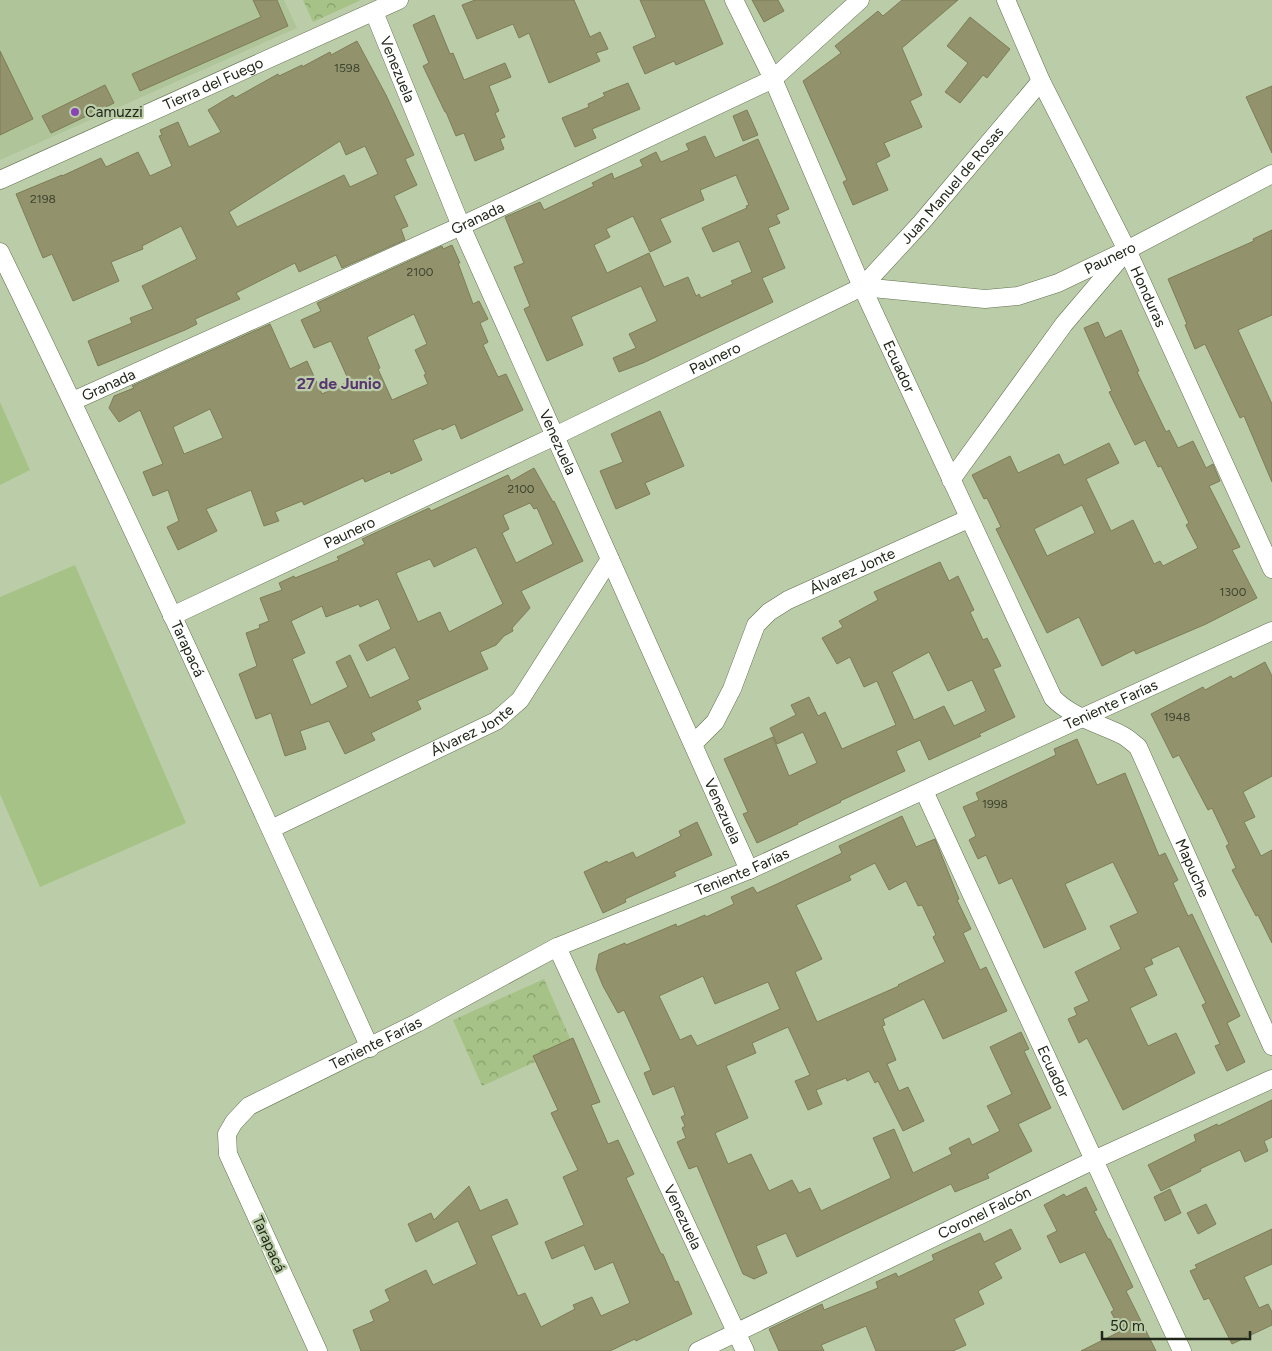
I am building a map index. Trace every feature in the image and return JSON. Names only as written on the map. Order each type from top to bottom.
[{"type":"street","name":"Tierra del Fuego","points":[[0,180],[399,0]]},
{"type":"street","name":"Ecuador","points":[[734,0],[773,79],[862,287],[968,519],[1053,698],[1063,708],[1083,719]]},
{"type":"street","name":"Granada","points":[[73,401],[461,226],[773,79],[860,0]]},
{"type":"street","name":"Honduras","points":[[1006,0],[1041,81],[1127,250],[1272,569]]},
{"type":"street","name":"Venezuela","points":[[374,12],[461,226],[749,870]]},
{"type":"street","name":"Juan Manuel de Rosas","points":[[862,287],[921,223],[1041,81]]},
{"type":"street","name":"Paunero","points":[[172,616],[555,436],[862,287],[985,299],[1018,296],[1058,283],[1127,250],[1272,174]]},
{"type":"street","points":[[951,480],[1064,324],[1127,250]]},
{"type":"street","name":"Tarapacá","points":[[0,252],[73,401],[370,1048]]},
{"type":"street","name":"Álvarez Jonte","points":[[693,744],[715,722],[732,688],[756,625],[769,612],[788,600],[968,519]]},
{"type":"street","name":"Álvarez Jonte","points":[[270,829],[496,721],[520,700],[610,559]]},
{"type":"street","name":"Teniente Farías","points":[[227,1134],[234,1122],[249,1106],[370,1048],[557,947],[749,870],[1272,631]]},
{"type":"street","name":"Mapuche","points":[[1083,719],[1124,736],[1138,747],[1272,1046]]},
{"type":"street","name":"Ecuador","points":[[924,791],[1182,1351]]},
{"type":"street","name":"Venezuela","points":[[557,947],[745,1351]]},
{"type":"street","name":"Coronel Falcón","points":[[698,1351],[1094,1160],[1272,1079]]},
{"type":"street","name":"Tarapacá","points":[[227,1134],[228,1154],[318,1351]]},
{"type":"shaded area","points":[[0,0],[284,0],[297,28],[0,160]]},
{"type":"green space","points":[[303,0],[361,0],[313,22]]},
{"type":"green space","points":[[0,402],[30,470],[0,485]]},
{"type":"green space","points":[[75,565],[186,823],[40,887],[0,794],[0,597]]},
{"type":"green space","points":[[544,979],[573,1045],[482,1086],[453,1020]]},
{"type":"building","points":[[253,0],[277,0],[288,26],[140,91],[132,74],[261,17]]},
{"type":"building","points":[[475,0],[574,0],[590,37],[600,32],[608,49],[596,53],[600,61],[549,83],[529,33],[519,38],[513,24],[477,39],[462,5]]},
{"type":"building","points":[[640,0],[704,0],[723,44],[676,65],[674,61],[645,74],[633,47],[656,37]]},
{"type":"building","points":[[752,0],[778,0],[784,11],[764,22]]},
{"type":"building","points":[[902,0],[958,0],[902,48],[922,95],[910,101],[922,127],[884,143],[890,156],[876,163],[888,190],[853,205],[843,182],[847,180],[803,81],[841,53],[835,46],[878,11],[883,16]]},
{"type":"building","points":[[434,15],[450,54],[453,53],[464,80],[505,63],[511,77],[489,86],[499,111],[495,113],[505,137],[500,139],[504,149],[475,161],[464,133],[456,136],[423,66],[429,63],[413,25]]},
{"type":"building","points":[[970,17],[1010,49],[987,78],[983,75],[960,103],[945,92],[968,63],[947,46]]},
{"type":"building","points":[[357,41],[386,95],[414,155],[405,159],[417,185],[394,196],[408,226],[401,229],[405,240],[342,268],[336,255],[299,272],[295,263],[236,293],[240,299],[195,319],[197,324],[98,366],[88,341],[132,323],[130,318],[153,309],[142,286],[197,259],[181,226],[142,246],[143,249],[111,262],[119,281],[73,301],[52,254],[43,258],[16,194],[101,158],[106,167],[138,152],[150,176],[172,166],[159,136],[162,135],[160,130],[178,122],[189,147],[221,132],[208,110],[233,95],[235,98],[278,74],[279,76],[302,65],[302,67],[330,52],[331,55]],"holes":[[[340,141],[346,155],[365,146],[378,174],[350,187],[344,175],[237,227],[229,212]]]},
{"type":"building","points":[[0,51],[33,119],[0,135]]},
{"type":"building","points":[[628,83],[640,109],[592,129],[596,138],[575,147],[562,118],[589,107],[588,104],[605,96],[603,93]]},
{"type":"building","points":[[105,85],[114,103],[51,133],[42,116]]},
{"type":"building","points":[[1272,86],[1272,153],[1246,97]]},
{"type":"building","points":[[747,110],[758,135],[743,141],[733,116]]},
{"type":"building","points":[[705,136],[715,158],[758,139],[789,209],[776,215],[780,223],[768,228],[785,268],[762,278],[773,302],[643,363],[619,372],[613,358],[636,348],[629,334],[657,321],[641,286],[571,317],[583,345],[547,361],[524,309],[530,306],[514,267],[524,263],[505,217],[540,202],[544,210],[594,186],[592,183],[612,173],[614,179],[643,166],[640,160],[656,152],[661,162],[689,150],[686,144]],"holes":[[[736,175],[749,205],[746,206],[747,208],[702,228],[713,252],[739,241],[752,272],[731,281],[733,284],[701,298],[699,294],[696,296],[688,277],[664,287],[649,253],[607,273],[594,245],[610,237],[606,229],[633,216],[650,252],[671,242],[660,219],[704,200],[700,190]]]},
{"type":"building","points":[[1272,230],[1272,315],[1238,330],[1272,404],[1272,482],[1244,416],[1240,418],[1205,344],[1195,349],[1185,325],[1187,324],[1168,279],[1254,241],[1253,239]]},
{"type":"building","points":[[452,245],[460,263],[458,263],[473,304],[479,301],[488,319],[480,323],[488,342],[483,345],[498,377],[506,374],[523,410],[461,439],[455,424],[413,440],[422,460],[391,474],[390,471],[365,482],[363,478],[304,505],[302,501],[275,512],[279,521],[264,526],[251,490],[206,509],[217,531],[178,550],[167,527],[179,521],[168,490],[153,496],[143,472],[163,464],[140,410],[119,422],[109,408],[114,396],[134,388],[132,386],[270,324],[290,369],[307,361],[322,394],[349,381],[331,341],[314,348],[301,320],[321,311],[317,303],[442,246],[443,249]],"holes":[[[414,314],[427,344],[415,350],[426,374],[424,375],[428,384],[392,400],[378,369],[380,368],[367,337]],[[210,409],[223,438],[184,454],[173,427]]]},
{"type":"building","points":[[1098,322],[1105,338],[1121,330],[1139,371],[1137,372],[1166,432],[1169,430],[1178,448],[1193,441],[1206,468],[1213,464],[1220,481],[1209,486],[1240,547],[1232,550],[1257,598],[1206,624],[1136,654],[1134,650],[1102,666],[1079,617],[1047,633],[996,529],[1001,527],[987,498],[984,499],[972,475],[1010,456],[1018,473],[1059,454],[1064,465],[1109,443],[1119,463],[1086,479],[1111,531],[1133,520],[1154,564],[1160,561],[1163,566],[1198,548],[1186,525],[1189,523],[1161,466],[1158,467],[1145,440],[1135,445],[1109,392],[1112,391],[1084,328]],"holes":[[[1082,505],[1095,533],[1047,556],[1034,529]]]},
{"type":"building","points":[[660,411],[684,466],[645,483],[650,494],[616,509],[600,471],[623,462],[611,434]]},
{"type":"building","points":[[534,468],[554,501],[583,561],[521,591],[530,608],[512,628],[513,631],[504,636],[496,645],[480,652],[488,669],[417,701],[421,709],[371,733],[375,740],[345,754],[329,721],[300,731],[306,749],[285,756],[271,713],[256,719],[239,674],[257,666],[246,633],[260,628],[259,625],[269,621],[260,598],[282,590],[279,583],[339,560],[337,557],[365,544],[362,539],[429,508],[431,511],[508,475],[511,481]],"holes":[[[530,503],[534,509],[537,508],[553,544],[516,563],[502,533],[509,529],[503,515]],[[476,547],[503,604],[449,632],[440,612],[418,622],[396,573],[430,559],[434,567]],[[378,599],[391,629],[359,645],[367,661],[395,647],[410,679],[370,698],[350,655],[336,662],[348,687],[311,705],[292,659],[305,653],[291,621],[322,606],[326,617],[359,604],[360,607]]]},
{"type":"building","points":[[940,562],[949,581],[958,576],[974,610],[970,612],[983,640],[987,638],[1001,666],[993,669],[1015,717],[979,734],[981,736],[929,760],[920,740],[896,751],[905,771],[757,843],[743,814],[748,812],[724,759],[773,737],[789,776],[817,763],[803,732],[777,744],[770,728],[796,715],[791,705],[809,697],[818,716],[825,712],[842,749],[896,725],[877,681],[864,687],[850,657],[837,664],[822,638],[843,627],[839,621],[878,600],[874,592]],"holes":[[[929,652],[948,691],[972,680],[986,711],[954,726],[944,706],[914,720],[892,672]]]},
{"type":"building","points":[[1265,662],[1272,676],[1272,776],[1243,792],[1255,817],[1244,822],[1261,856],[1272,850],[1272,943],[1232,870],[1236,868],[1226,846],[1229,844],[1212,808],[1208,810],[1179,755],[1173,758],[1151,714],[1203,687],[1205,690],[1231,676],[1233,679]]},
{"type":"building","points":[[1077,739],[1097,785],[1125,773],[1159,856],[1165,853],[1178,880],[1173,883],[1188,916],[1192,914],[1240,1016],[1227,1023],[1245,1062],[1227,1071],[1215,1046],[1220,1044],[1202,1005],[1206,1003],[1179,946],[1151,959],[1153,964],[1144,968],[1157,995],[1130,1008],[1148,1046],[1176,1033],[1195,1073],[1123,1110],[1087,1038],[1079,1043],[1068,1019],[1077,1015],[1074,1008],[1089,1001],[1075,972],[1121,949],[1110,926],[1138,913],[1113,862],[1065,884],[1086,929],[1044,948],[1012,878],[999,884],[986,855],[978,859],[969,840],[976,836],[963,807],[979,800],[976,793],[1056,755],[1054,749]]},
{"type":"building","points":[[902,816],[916,847],[935,839],[959,899],[957,900],[971,929],[963,933],[980,970],[986,967],[1007,1011],[943,1039],[924,999],[883,1019],[885,1025],[882,1026],[896,1060],[887,1064],[899,1091],[908,1087],[924,1121],[903,1131],[878,1081],[875,1083],[869,1071],[847,1081],[846,1078],[816,1090],[822,1104],[808,1110],[795,1081],[810,1075],[788,1027],[752,1043],[756,1053],[726,1066],[748,1118],[715,1133],[728,1164],[751,1154],[769,1191],[792,1180],[799,1193],[810,1188],[821,1211],[891,1178],[873,1138],[894,1129],[913,1173],[952,1154],[949,1148],[969,1138],[972,1145],[1000,1131],[987,1106],[1012,1094],[990,1047],[1021,1032],[1029,1049],[1024,1051],[1051,1108],[1018,1124],[1032,1151],[987,1174],[989,1178],[955,1192],[951,1184],[797,1257],[786,1233],[756,1246],[767,1273],[754,1279],[743,1274],[697,1166],[689,1169],[677,1142],[686,1138],[682,1128],[685,1126],[681,1117],[685,1115],[674,1086],[653,1095],[644,1073],[651,1070],[637,1038],[624,1010],[618,1013],[596,969],[599,954],[676,924],[677,927],[705,915],[706,917],[734,904],[731,897],[753,887],[757,893],[842,853],[839,846]],"holes":[[[875,863],[889,890],[906,881],[918,906],[922,905],[936,935],[933,937],[945,962],[899,986],[817,1022],[795,972],[822,959],[796,905],[851,880],[849,876]],[[703,976],[715,1004],[768,982],[780,1009],[697,1046],[691,1035],[680,1040],[659,996]]]},
{"type":"building","points":[[697,822],[712,855],[674,872],[676,876],[625,899],[626,902],[603,913],[584,872],[633,852],[636,858],[681,836],[679,831]]},
{"type":"building","points":[[573,1038],[600,1102],[591,1105],[608,1144],[618,1140],[634,1174],[626,1178],[675,1282],[678,1281],[692,1314],[636,1341],[635,1339],[610,1351],[361,1351],[353,1330],[374,1321],[370,1311],[390,1301],[385,1290],[426,1270],[433,1285],[477,1264],[458,1221],[416,1242],[408,1224],[431,1213],[434,1220],[469,1186],[480,1211],[507,1199],[518,1224],[491,1236],[518,1296],[525,1293],[541,1327],[575,1309],[573,1305],[592,1297],[601,1316],[630,1303],[613,1262],[595,1270],[584,1245],[552,1259],[545,1242],[584,1225],[563,1177],[578,1170],[551,1113],[558,1110],[533,1056]]},
{"type":"building","points":[[1272,1100],[1272,1137],[1264,1141],[1268,1151],[1245,1162],[1240,1150],[1200,1169],[1201,1171],[1161,1191],[1148,1165],[1196,1141],[1194,1135],[1217,1124],[1218,1126]]},
{"type":"building","points":[[1086,1187],[1097,1210],[1094,1211],[1133,1287],[1126,1291],[1156,1351],[1081,1351],[1121,1331],[1111,1312],[1114,1310],[1085,1252],[1060,1263],[1047,1236],[1057,1231],[1044,1205],[1064,1194],[1066,1197]]},
{"type":"building","points":[[1170,1189],[1181,1213],[1165,1221],[1154,1197]]},
{"type":"building","points":[[1206,1204],[1216,1224],[1198,1234],[1187,1213]]},
{"type":"building","points":[[1011,1229],[1021,1249],[994,1263],[1002,1278],[978,1291],[984,1304],[954,1319],[966,1345],[953,1351],[876,1351],[866,1326],[821,1345],[824,1351],[779,1351],[769,1329],[822,1304],[824,1310],[878,1288],[876,1282],[896,1273],[898,1277],[934,1260],[932,1255],[980,1233],[984,1242]]},
{"type":"building","points":[[1272,1229],[1272,1264],[1244,1277],[1259,1308],[1268,1304],[1272,1312],[1272,1325],[1232,1344],[1209,1298],[1204,1300],[1190,1271],[1197,1268],[1195,1265]]},
{"type":"place","name":"Camuzzi","points":[[75,112]]},
{"type":"district","name":"27 de Junio","points":[[339,383]]}]
